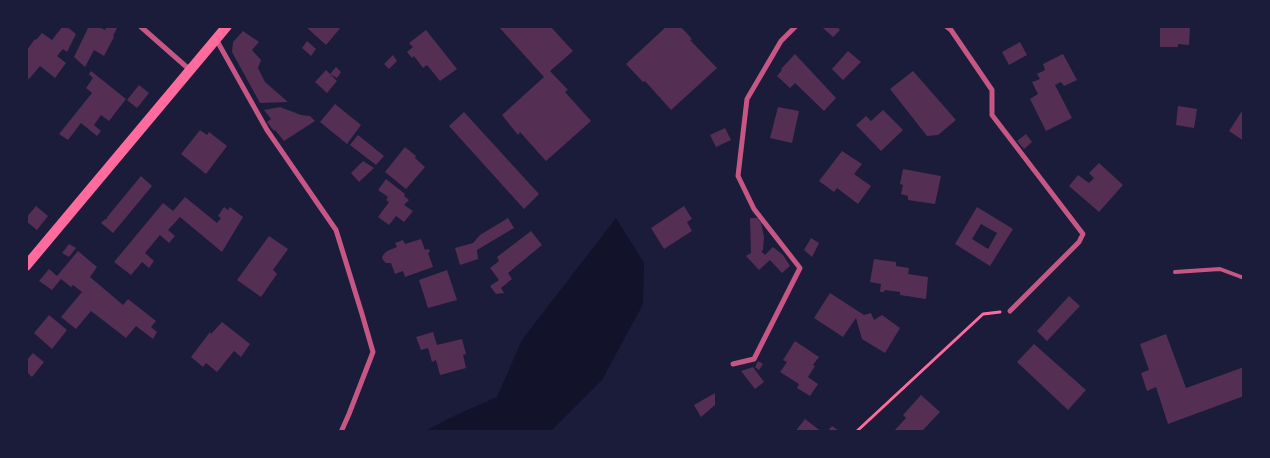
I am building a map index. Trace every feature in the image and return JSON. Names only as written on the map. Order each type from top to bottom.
[{"type":"main road","points":[[26,266],[228,26]]},
{"type":"street","points":[[140,26],[190,70]]},
{"type":"street","points":[[733,364],[754,359],[800,268],[754,209],[738,176],[747,99],[781,41],[796,26]]},
{"type":"street","points":[[946,26],[951,30],[992,90],[992,115],[1083,234],[1079,242],[1010,311]]},
{"type":"street","points":[[216,40],[267,130],[336,230],[372,352],[341,432]]},
{"type":"lane","points":[[1175,272],[1220,269],[1244,278]]},
{"type":"path","points":[[856,432],[983,314],[1010,311]]},
{"type":"shaded area","points":[[616,218],[644,263],[643,304],[602,380],[550,432],[423,432],[497,397],[522,340]]},
{"type":"building","points":[[63,26],[66,26],[76,34],[67,52],[63,49],[57,56],[66,63],[55,78],[40,66],[29,79],[26,76],[26,51],[42,33],[52,40]]},
{"type":"building","points":[[89,26],[97,26],[105,30],[107,26],[118,26],[104,56],[94,50],[85,67],[74,57]]},
{"type":"building","points":[[305,26],[342,26],[326,45]]},
{"type":"building","points":[[498,26],[550,26],[573,51],[550,71],[568,90],[565,92],[591,121],[546,161],[520,132],[518,135],[502,115],[544,77]]},
{"type":"building","points":[[667,26],[680,26],[692,39],[690,40],[717,68],[671,110],[645,81],[643,82],[626,64]]},
{"type":"building","points":[[825,26],[836,26],[840,30],[833,37],[823,28]]},
{"type":"building","points":[[1160,26],[1190,26],[1189,45],[1178,44],[1178,47],[1160,47]]},
{"type":"building","points":[[426,30],[457,69],[440,81],[427,65],[423,68],[414,56],[412,58],[407,52],[413,47],[409,43]]},
{"type":"building","points":[[243,31],[259,42],[252,50],[261,60],[258,68],[265,82],[288,102],[260,103],[232,52],[233,42]]},
{"type":"building","points":[[307,41],[316,49],[311,56],[302,48]]},
{"type":"building","points":[[1020,42],[1027,55],[1009,65],[1002,52]]},
{"type":"building","points":[[848,51],[861,62],[843,80],[832,69]]},
{"type":"building","points":[[795,54],[836,98],[824,111],[795,83],[790,88],[777,76]]},
{"type":"building","points":[[1063,54],[1077,80],[1064,86],[1061,82],[1055,85],[1072,118],[1046,131],[1030,99],[1038,94],[1032,82],[1040,79],[1037,74],[1045,70],[1043,64]]},
{"type":"building","points":[[393,55],[397,61],[389,69],[384,64]]},
{"type":"building","points":[[336,67],[341,72],[337,78],[330,74]]},
{"type":"building","points":[[326,70],[337,81],[327,93],[315,82]]},
{"type":"building","points":[[91,71],[126,99],[109,121],[101,115],[94,125],[101,131],[97,136],[81,123],[68,140],[59,134],[92,93],[86,88],[93,78],[89,74]]},
{"type":"building","points":[[913,71],[956,120],[938,135],[927,136],[890,89]]},
{"type":"building","points":[[139,85],[149,93],[137,108],[127,100]]},
{"type":"building","points":[[335,104],[361,125],[347,144],[320,122]]},
{"type":"building","points":[[1178,106],[1197,109],[1194,128],[1176,125]]},
{"type":"building","points":[[280,107],[301,115],[310,116],[315,121],[284,141],[267,122],[271,119],[264,110]]},
{"type":"building","points":[[778,107],[799,111],[792,143],[770,138]]},
{"type":"building","points":[[883,110],[903,130],[881,151],[856,125],[866,116],[871,121]]},
{"type":"building","points":[[1242,111],[1244,112],[1244,141],[1229,131]]},
{"type":"building","points":[[464,112],[539,194],[524,209],[449,126]]},
{"type":"building","points":[[725,128],[731,140],[716,147],[710,135]]},
{"type":"building","points":[[200,130],[207,135],[209,132],[227,146],[206,174],[181,154]]},
{"type":"building","points":[[1026,134],[1032,142],[1024,149],[1017,141]]},
{"type":"building","points":[[358,135],[384,156],[376,165],[350,145]]},
{"type":"building","points":[[405,147],[425,167],[406,189],[385,172]]},
{"type":"building","points":[[842,151],[862,164],[854,174],[871,186],[858,204],[837,188],[834,192],[819,181]]},
{"type":"building","points":[[363,161],[374,168],[359,182],[351,173]]},
{"type":"building","points":[[1099,163],[1123,185],[1099,212],[1069,186],[1078,175],[1089,183],[1094,178],[1089,173]]},
{"type":"building","points":[[903,169],[941,176],[935,204],[908,200],[908,196],[901,194],[903,185],[900,184]]},
{"type":"building","points":[[141,176],[152,186],[113,233],[101,223],[106,220]]},
{"type":"building","points":[[386,179],[405,194],[404,196],[409,200],[404,205],[413,211],[404,222],[396,216],[389,225],[378,217],[389,202],[386,200],[388,197],[378,190]]},
{"type":"building","points":[[185,197],[217,223],[221,218],[218,216],[224,207],[228,210],[230,207],[243,217],[222,252],[180,217],[168,230],[175,236],[169,243],[160,235],[145,253],[154,261],[149,268],[142,262],[131,275],[114,262],[163,203],[173,211]]},
{"type":"building","points":[[36,206],[48,216],[37,230],[26,221],[26,218]]},
{"type":"building","points":[[684,206],[692,219],[687,222],[692,231],[664,249],[651,228]]},
{"type":"building","points":[[977,207],[1013,229],[990,266],[955,244]],"holes":[[[981,224],[997,233],[988,249],[972,239]]]},
{"type":"building","points":[[508,218],[514,228],[477,250],[478,259],[460,265],[455,248],[473,243],[480,235]]},
{"type":"building","points":[[750,218],[757,218],[761,223],[764,237],[763,250],[761,251],[765,255],[773,247],[783,255],[790,266],[782,273],[770,260],[759,270],[746,256],[751,253]]},
{"type":"building","points":[[531,231],[542,245],[508,273],[512,279],[501,288],[504,293],[496,294],[490,286],[499,280],[490,268],[499,261],[497,257]]},
{"type":"building","points":[[269,236],[288,249],[273,270],[277,274],[261,297],[237,280]]},
{"type":"building","points":[[811,238],[819,243],[812,257],[804,250]]},
{"type":"building","points":[[421,239],[425,250],[429,249],[430,252],[428,253],[433,267],[405,277],[403,271],[395,274],[391,263],[386,263],[383,260],[384,254],[397,247],[395,243],[403,240],[405,244]]},
{"type":"building","points":[[69,244],[76,248],[69,257],[62,253]]},
{"type":"building","points":[[78,251],[97,267],[90,277],[123,305],[128,299],[156,321],[151,327],[157,332],[153,339],[136,326],[126,338],[91,311],[76,329],[61,317],[82,292],[73,285],[71,287],[61,279],[52,290],[39,281],[49,269],[57,276]]},
{"type":"building","points":[[874,259],[896,262],[896,266],[909,268],[908,274],[928,277],[926,299],[900,295],[900,292],[885,290],[881,292],[881,284],[870,282]]},
{"type":"building","points":[[447,270],[457,300],[428,308],[419,280]]},
{"type":"building","points":[[830,293],[864,315],[871,313],[874,320],[882,315],[900,328],[885,353],[862,339],[856,318],[843,337],[814,318]]},
{"type":"building","points":[[1069,296],[1080,306],[1047,341],[1037,331]]},
{"type":"building","points":[[49,315],[67,330],[52,349],[34,333]]},
{"type":"building","points":[[222,322],[250,344],[241,357],[234,351],[217,372],[206,363],[203,367],[191,357],[210,332],[211,334]]},
{"type":"building","points":[[433,332],[437,345],[462,339],[466,354],[463,355],[466,368],[440,375],[436,360],[432,362],[428,348],[421,350],[416,337]]},
{"type":"building","points":[[1166,334],[1186,388],[1244,367],[1244,396],[1168,424],[1156,387],[1147,391],[1141,373],[1149,370],[1140,344]]},
{"type":"building","points":[[795,341],[819,357],[808,377],[818,384],[810,396],[797,388],[799,384],[780,372],[787,362],[783,360]]},
{"type":"building","points":[[1034,344],[1086,390],[1068,410],[1017,362]]},
{"type":"building","points":[[33,353],[44,362],[32,377],[26,371],[26,361]]},
{"type":"building","points":[[758,361],[763,364],[759,370],[755,367]]},
{"type":"building","points":[[753,367],[764,382],[755,389],[741,371]]},
{"type":"building","points":[[715,393],[715,405],[701,417],[694,405]]},
{"type":"building","points":[[921,395],[940,412],[923,430],[925,432],[893,432],[906,418],[903,415]]},
{"type":"building","points":[[805,419],[822,432],[795,432]]},
{"type":"building","points":[[832,426],[841,432],[827,432]]}]
